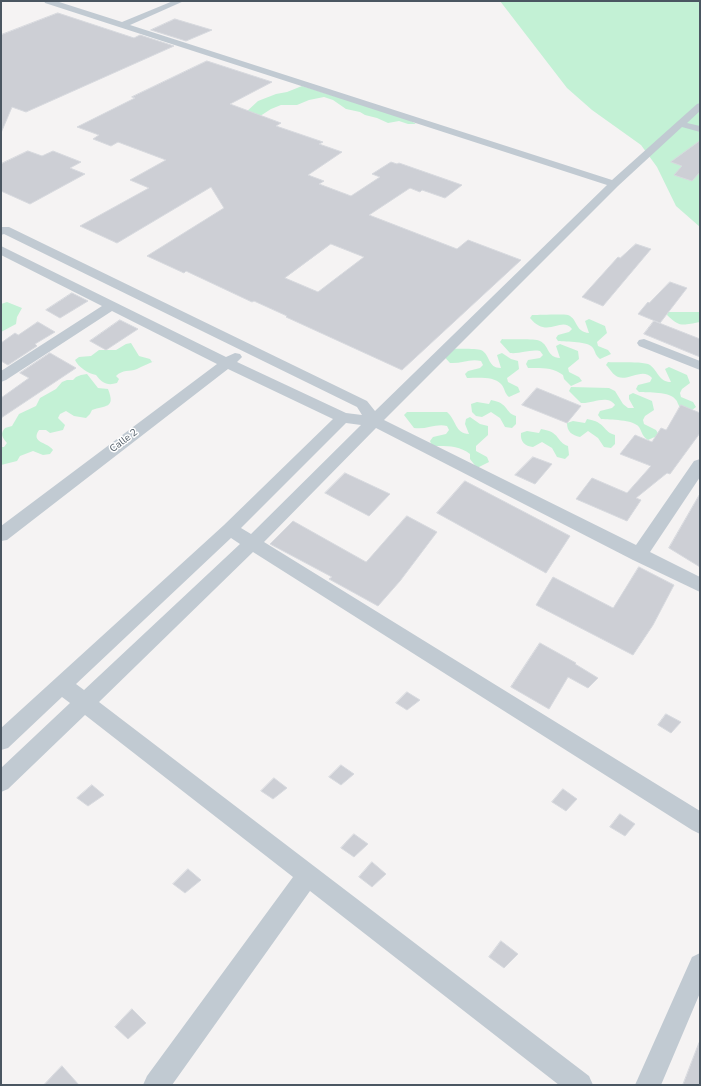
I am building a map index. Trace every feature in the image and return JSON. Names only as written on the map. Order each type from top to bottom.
[{"type":"street","points":[[48,1],[614,184]]},
{"type":"street","points":[[123,25],[180,1]]},
{"type":"street","points":[[1,782],[252,543],[614,184],[700,106]]},
{"type":"street","points":[[681,124],[700,129]]},
{"type":"street","points":[[1,231],[5,230],[362,404],[374,421]]},
{"type":"street","points":[[1,250],[227,363],[343,418],[374,421],[700,585]]},
{"type":"street","points":[[1,263],[13,256]]},
{"type":"street","points":[[61,280],[81,267]]},
{"type":"street","points":[[1,377],[112,305]]},
{"type":"street","points":[[644,343],[700,366]]},
{"type":"street","name":"Calle 2","points":[[1,535],[247,348]]},
{"type":"street","points":[[4,733],[62,685],[230,529],[343,418]]},
{"type":"street","points":[[639,555],[700,465]]},
{"type":"street","points":[[230,529],[700,823]]},
{"type":"street","points":[[62,685],[580,1085]]},
{"type":"street","points":[[156,1085],[308,875]]},
{"type":"street","points":[[648,1085],[700,965]]},
{"type":"green space","points":[[500,1],[700,1],[700,227],[676,206],[657,167],[641,145],[592,110],[567,88]]},
{"type":"green space","points":[[302,86],[408,119],[416,124],[408,124],[399,121],[388,123],[360,112],[346,109],[333,100],[324,97],[309,100],[297,105],[281,105],[271,109],[254,120],[244,114],[258,101]]},
{"type":"green space","points":[[7,302],[22,308],[17,317],[16,324],[1,332],[1,304]]},
{"type":"green space","points":[[668,312],[700,312],[700,322],[686,325],[679,324],[667,315]]},
{"type":"green space","points":[[532,315],[568,315],[574,319],[581,330],[589,333],[585,321],[589,319],[605,326],[607,333],[597,342],[598,346],[608,350],[611,354],[600,359],[596,355],[593,348],[587,344],[558,341],[556,338],[558,335],[569,332],[572,329],[568,325],[563,324],[543,327],[530,318]]},
{"type":"green space","points":[[502,339],[537,340],[543,343],[552,356],[560,358],[556,346],[560,344],[578,351],[579,359],[568,368],[569,372],[579,377],[582,381],[571,386],[559,372],[546,368],[528,368],[526,364],[528,360],[540,358],[543,355],[540,351],[510,353],[500,342]]},
{"type":"green space","points":[[131,343],[139,356],[150,359],[152,362],[155,361],[137,369],[119,374],[116,376],[119,379],[117,383],[108,384],[103,382],[96,375],[81,368],[75,360],[79,357],[91,356],[99,350],[116,350],[126,344]]},
{"type":"green space","points":[[443,349],[478,349],[484,352],[493,366],[501,368],[497,355],[502,353],[511,359],[518,361],[519,369],[507,378],[508,382],[518,387],[520,392],[509,397],[498,381],[485,378],[467,378],[465,374],[468,371],[480,368],[483,365],[481,361],[473,360],[450,363],[440,352]]},
{"type":"green space","points":[[608,362],[650,365],[661,378],[667,382],[671,382],[665,369],[669,367],[687,375],[690,383],[682,389],[680,393],[681,397],[693,402],[696,407],[692,410],[681,408],[676,400],[669,395],[639,392],[636,389],[638,385],[650,382],[652,378],[644,374],[622,378],[618,377],[606,365]]},
{"type":"green space","points":[[87,374],[98,388],[108,389],[111,400],[110,403],[92,410],[86,418],[74,416],[66,411],[60,414],[58,418],[65,425],[63,430],[50,433],[46,430],[39,430],[37,434],[38,440],[51,447],[53,450],[50,454],[43,455],[33,451],[20,456],[17,461],[1,465],[1,447],[4,447],[7,443],[2,436],[2,432],[5,428],[12,426],[19,414],[36,406],[40,398],[56,389],[62,382],[73,380],[81,375]]},
{"type":"green space","points":[[571,387],[609,388],[615,391],[623,404],[628,408],[634,408],[629,399],[629,395],[633,393],[652,401],[654,410],[645,416],[643,420],[644,424],[656,430],[659,435],[648,440],[636,424],[621,420],[601,419],[598,415],[600,411],[612,408],[615,405],[608,400],[581,403],[569,391]]},
{"type":"green space","points":[[491,400],[501,403],[510,413],[516,416],[516,424],[512,428],[505,427],[500,418],[491,412],[482,417],[476,416],[472,412],[471,404],[477,402],[489,404]]},
{"type":"green space","points":[[407,412],[447,412],[461,432],[469,434],[465,424],[466,419],[470,417],[480,424],[488,426],[488,435],[476,446],[476,451],[487,457],[489,462],[477,468],[470,459],[470,454],[466,451],[452,447],[432,446],[430,441],[433,437],[446,434],[449,430],[447,426],[439,425],[414,428],[404,415]]},
{"type":"green space","points":[[587,419],[598,422],[608,432],[615,435],[615,444],[611,448],[604,447],[598,438],[588,431],[580,437],[569,431],[567,423],[573,421],[585,423]]},
{"type":"green space","points":[[541,429],[552,432],[568,446],[569,455],[565,459],[557,457],[552,448],[542,442],[533,447],[525,445],[522,441],[521,433],[527,431],[539,433]]},
{"type":"building","points":[[58,13],[134,38],[140,35],[174,46],[26,112],[12,107],[1,133],[1,35]]},
{"type":"building","points":[[175,19],[212,30],[186,41],[151,30]]},
{"type":"building","points":[[207,61],[272,82],[230,104],[281,123],[276,126],[323,142],[319,144],[342,152],[308,175],[324,181],[319,184],[351,196],[380,177],[372,174],[391,162],[397,164],[399,163],[462,185],[445,198],[422,190],[420,192],[410,188],[369,215],[457,249],[468,240],[521,260],[402,370],[254,301],[252,302],[186,271],[184,273],[147,256],[224,208],[211,187],[117,243],[80,226],[149,188],[130,180],[166,160],[118,142],[111,146],[93,139],[99,135],[77,127],[135,98],[132,97]],"holes":[[[331,244],[364,257],[318,292],[285,278]]]},
{"type":"building","points":[[700,141],[700,172],[692,181],[674,175],[682,166],[671,162]]},
{"type":"building","points":[[28,151],[42,156],[53,151],[81,162],[70,168],[85,174],[30,204],[1,191],[1,164]]},
{"type":"building","points":[[636,244],[651,249],[603,306],[582,297],[618,257],[620,258]]},
{"type":"building","points":[[670,282],[687,288],[660,323],[638,314],[648,302],[649,303]]},
{"type":"building","points":[[72,293],[88,301],[60,318],[46,310]]},
{"type":"building","points":[[120,320],[138,329],[106,350],[90,341]]},
{"type":"building","points":[[654,321],[700,339],[700,357],[644,334]]},
{"type":"building","points":[[38,322],[55,332],[35,344],[37,346],[8,365],[1,361],[1,343],[15,333],[18,335]]},
{"type":"building","points":[[50,353],[76,368],[1,418],[1,398],[29,378],[20,373]]},
{"type":"building","points":[[537,388],[581,406],[567,423],[522,405]]},
{"type":"building","points":[[681,405],[700,413],[700,433],[670,474],[667,473],[636,498],[641,500],[627,521],[576,499],[592,478],[627,493],[651,466],[620,454],[635,435],[652,442],[661,428],[666,430]]},
{"type":"building","points":[[533,457],[552,464],[535,484],[515,475]]},
{"type":"building","points":[[345,473],[390,494],[369,516],[325,493]]},
{"type":"building","points":[[465,481],[570,536],[546,573],[437,513]]},
{"type":"building","points":[[700,494],[700,567],[669,548]]},
{"type":"building","points":[[407,516],[437,532],[400,581],[378,606],[329,579],[332,577],[270,544],[293,521],[366,562]]},
{"type":"building","points":[[639,567],[674,585],[653,625],[633,655],[536,605],[553,577],[613,608]]},
{"type":"building","points":[[540,643],[576,663],[575,664],[598,678],[588,688],[568,677],[549,709],[511,687]]},
{"type":"building","points":[[407,692],[420,700],[407,710],[396,703]]},
{"type":"building","points":[[666,714],[681,722],[671,733],[658,725]]},
{"type":"building","points":[[341,765],[354,774],[341,785],[329,777]]},
{"type":"building","points":[[274,778],[287,788],[273,799],[261,791]]},
{"type":"building","points":[[92,785],[104,795],[88,806],[77,798]]},
{"type":"building","points":[[563,789],[577,799],[566,811],[552,802]]},
{"type":"building","points":[[620,814],[635,824],[625,836],[610,827]]},
{"type":"building","points":[[354,834],[368,844],[354,857],[341,848]]},
{"type":"building","points":[[372,862],[386,874],[372,887],[359,877]]},
{"type":"building","points":[[188,869],[201,880],[185,893],[173,884]]},
{"type":"building","points":[[501,941],[518,954],[504,968],[489,957]]},
{"type":"building","points":[[132,1009],[146,1023],[128,1039],[115,1027]]},
{"type":"building","points":[[699,1043],[700,1085],[683,1085]]},
{"type":"building","points":[[62,1066],[79,1085],[44,1085]]}]
